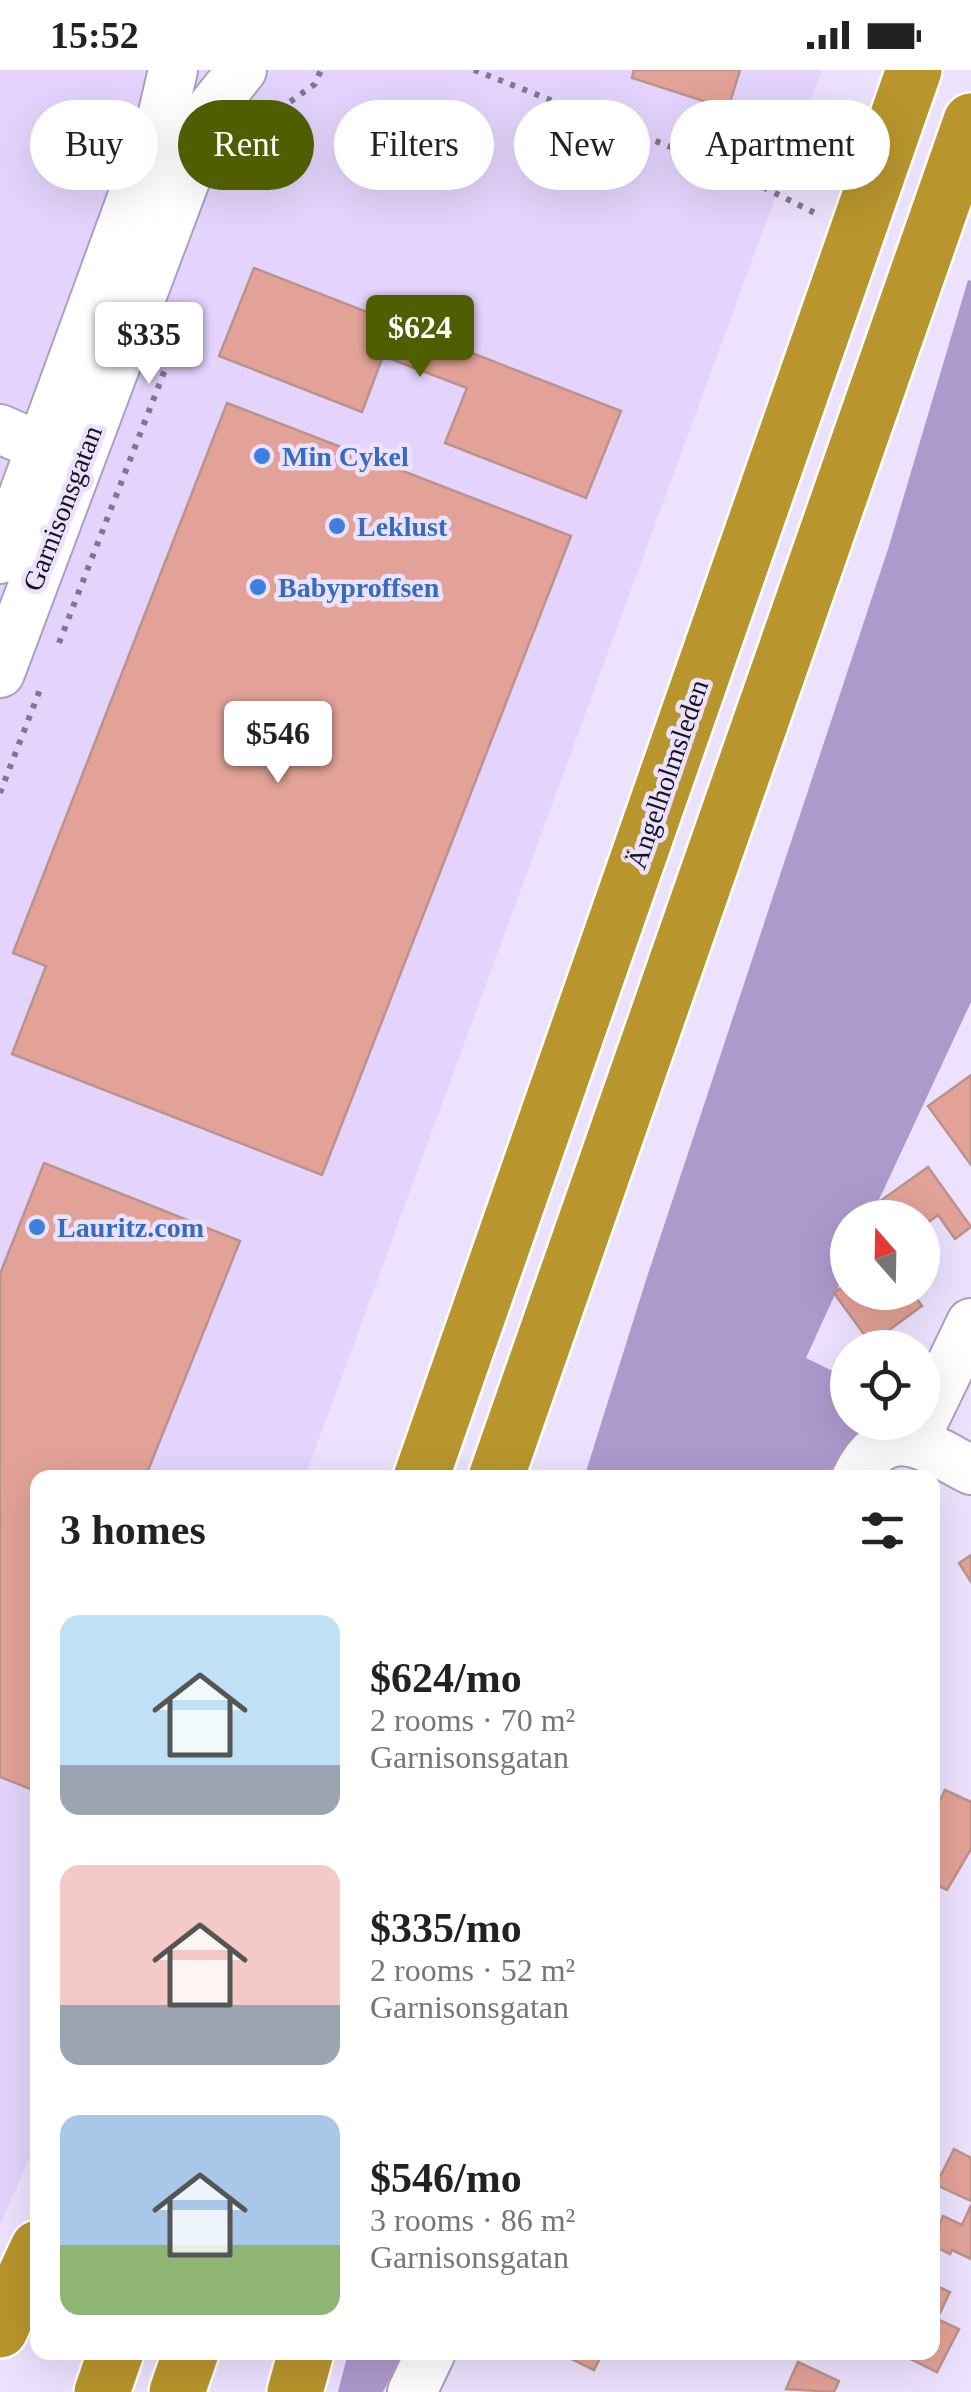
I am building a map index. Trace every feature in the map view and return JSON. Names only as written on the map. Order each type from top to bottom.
[{"type":"highway","name":"Ängelholmsleden","points":[[424,1470],[914,70]]},
{"type":"highway","points":[[499,1470],[971,121]]},
{"type":"highway","points":[[537,1470],[571,1352],[645,1140],[660,1008]]},
{"type":"highway","points":[[387,1470],[430,1367],[520,1196]]},
{"type":"highway","points":[[0,2330],[30,2265]]},
{"type":"highway","points":[[102,2392],[113,2360]]},
{"type":"highway","points":[[177,2392],[188,2360]]},
{"type":"highway","points":[[296,2392],[304,2360]]},
{"type":"street","name":"Garnisonsgatan","points":[[0,559],[20,438],[163,113],[173,70]]},
{"type":"street","name":"Garnisonsgatan","points":[[22,678],[213,106],[242,70]]},
{"type":"street","points":[[940,1387],[971,1323]]},
{"type":"street","points":[[861,1470],[872,1453],[899,1440]]},
{"type":"street","points":[[914,1440],[971,1470]]},
{"type":"street","points":[[412,2392],[427,2360]]},
{"type":"path","points":[[293,100],[316,84],[321,70]]},
{"type":"path","points":[[474,70],[726,169],[818,215]]},
{"type":"path","points":[[58,645],[166,367],[166,350]]},
{"type":"path","points":[[0,793],[22,678]]},
{"type":"shaded area","points":[[0,70],[822,70],[811,100],[670,100],[670,190],[778,190],[308,1470],[30,1470],[30,2157],[0,2225]]},
{"type":"shaded area","points":[[968,280],[971,1002],[879,1200],[830,1200],[830,1305],[806,1358],[830,1370],[830,1440],[851,1440],[831,1470],[587,1470],[889,546]]},
{"type":"shaded area","points":[[346,2360],[399,2360],[383,2392],[338,2392]]},
{"type":"building","points":[[634,70],[740,70],[731,100],[700,100],[632,78]]},
{"type":"building","points":[[254,268],[621,411],[586,498],[445,443],[467,388],[383,356],[362,412],[219,356]]},
{"type":"building","points":[[227,403],[571,536],[322,1175],[12,1054],[46,966],[13,953]]},
{"type":"building","points":[[971,1075],[971,1165],[928,1106]]},
{"type":"building","points":[[44,1163],[240,1241],[148,1470],[30,1470],[30,1789],[0,1777],[0,1274]]},
{"type":"building","points":[[928,1167],[971,1227],[955,1239],[940,1218],[940,1200],[882,1200]]},
{"type":"building","points":[[846,1310],[916,1310],[889,1330],[861,1330]]},
{"type":"building","points":[[971,1555],[971,1582],[959,1563]]},
{"type":"building","points":[[945,1790],[971,1802],[971,1849],[947,1890],[940,1887],[940,1800]]},
{"type":"building","points":[[954,2149],[971,2158],[971,2201],[940,2187],[940,2177]]},
{"type":"building","points":[[971,2205],[971,2259],[940,2249],[943,2216],[962,2225]]},
{"type":"building","points":[[940,2288],[950,2292],[940,2313]]},
{"type":"building","points":[[940,2320],[959,2329],[937,2372],[912,2360],[940,2360]]},
{"type":"building","points":[[573,2360],[599,2360],[594,2370]]},
{"type":"building","points":[[798,2362],[839,2381],[834,2392],[786,2389]]},
{"type":"place","name":"Min Cykel","points":[[262,456]]},
{"type":"place","name":"Leklust","points":[[337,526]]},
{"type":"place","name":"Babyproffsen","points":[[258,587]]},
{"type":"place","name":"Lauritz.com","points":[[37,1227]]}]
